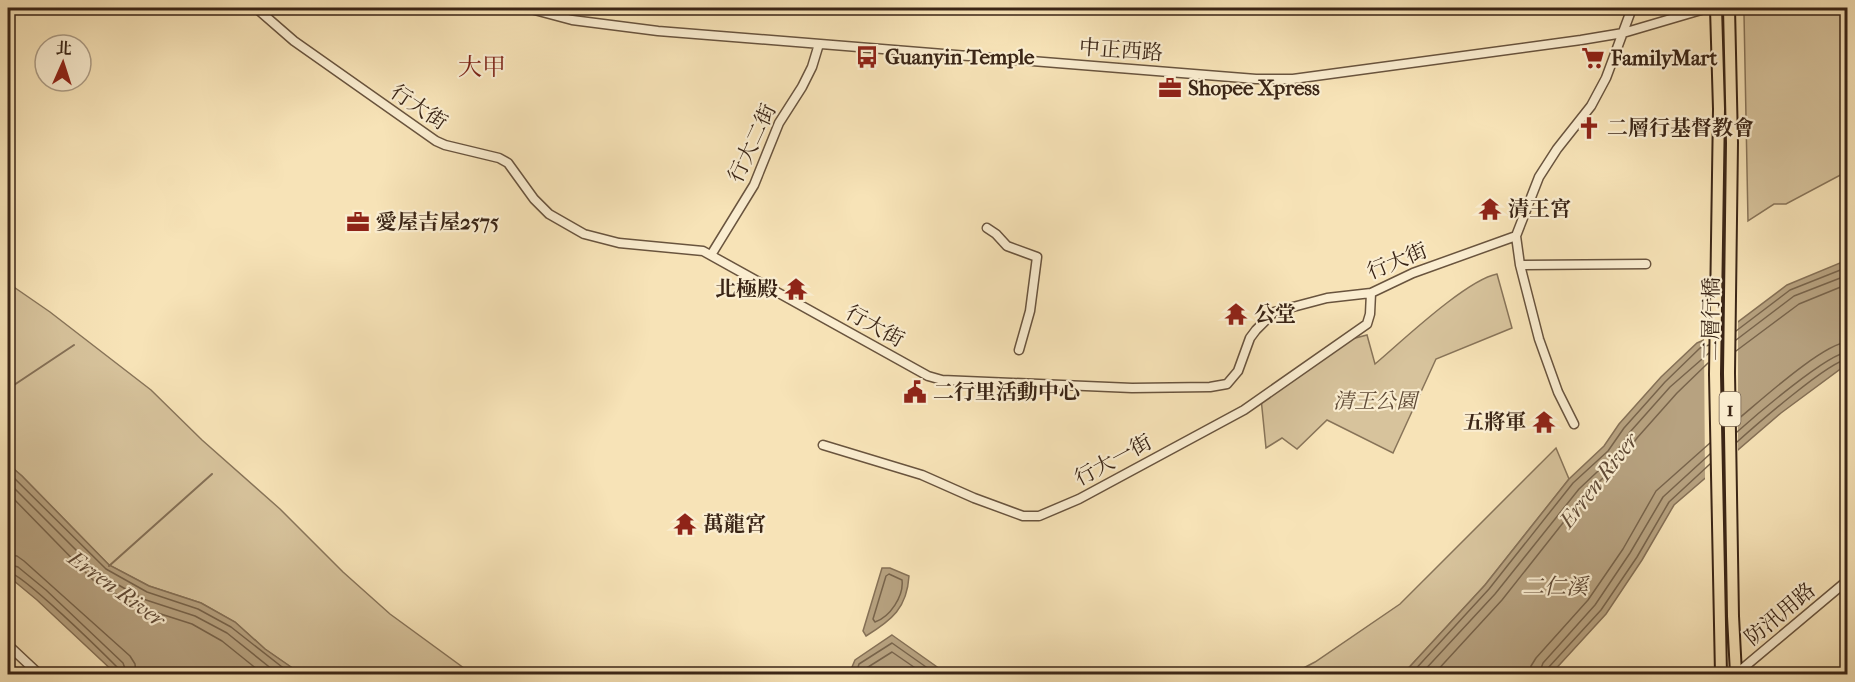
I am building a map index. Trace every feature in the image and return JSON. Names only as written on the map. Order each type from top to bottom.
[{"type":"main road","name":"二層行橋","points":[[1716,8],[1718,143],[1715,374],[1721,675]]},
{"type":"main road","name":"二層行橋","points":[[1730,8],[1732,143],[1730,374],[1733,616],[1736,675]]},
{"type":"street","name":"行大街","points":[[256,8],[294,41],[436,141],[499,158],[508,163],[534,199],[549,213],[584,234],[619,243],[692,249],[711,255],[928,376],[942,380],[1132,388],[1210,387],[1227,384],[1238,371],[1250,338],[1274,312],[1327,298],[1371,293],[1413,273],[1516,236]]},
{"type":"street","name":"中正西路","points":[[527,8],[572,20],[614,26],[1239,78],[1277,79],[1408,64],[1623,33],[1708,8]]},
{"type":"street","points":[[1574,424],[1557,392],[1539,339],[1520,265],[1516,236],[1539,177],[1557,149],[1591,106],[1606,78],[1632,8]]},
{"type":"street","name":"行大二街","points":[[711,255],[754,185],[779,123],[812,67],[819,44]]},
{"type":"street","points":[[987,228],[1007,246],[1037,257],[1030,311],[1019,350]]},
{"type":"street","points":[[1520,265],[1646,264]]},
{"type":"street","name":"行大一街","points":[[823,445],[922,475],[1023,516],[1040,516],[1079,499],[1244,410],[1272,392],[1367,324],[1371,293]]},
{"type":"street","name":"防汛用路","points":[[1736,675],[1848,580]]},
{"type":"street","points":[[8,645],[39,675]]},
{"type":"street","points":[[8,667],[16,675]]},
{"type":"green space","points":[[1754,8],[1847,8],[1848,171],[1786,204],[1774,204],[1748,221],[1744,14]]},
{"type":"green space","name":"清王公園","points":[[1497,274],[1512,328],[1436,359],[1393,453],[1327,420],[1297,449],[1282,438],[1266,448],[1261,398],[1344,341],[1367,335],[1375,364],[1452,299],[1484,279]]},
{"type":"green space","points":[[8,283],[50,312],[151,390],[390,614],[472,674],[301,674],[265,649],[235,622],[201,603],[149,586],[109,565],[8,464]]},
{"type":"green space","points":[[1556,448],[1569,479],[1485,585],[1403,674],[1292,674],[1315,662],[1400,604]]},
{"type":"water","name":"二仁溪","points":[[1847,260],[1847,364],[1781,413],[1674,505],[1642,560],[1606,614],[1551,674],[1403,674],[1485,585],[1569,479],[1604,446],[1619,424],[1661,377],[1697,343],[1727,330],[1787,285]]},
{"type":"water","name":"Erren River","points":[[8,464],[109,565],[149,586],[201,603],[235,622],[265,649],[301,674],[116,674],[8,576]]},
{"type":"water","points":[[882,568],[890,568],[909,576],[908,587],[901,605],[891,618],[866,636],[863,631]]},
{"type":"water","points":[[892,635],[947,674],[849,674],[855,660]]},
{"type":"pier","points":[[1738,318],[1738,452],[1705,481],[1704,337],[1726,328]]},
{"type":"waterway","points":[[8,389],[74,345]]},
{"type":"waterway","name":"Erren River","points":[[109,566],[212,474]]},
{"type":"place","name":"Guanyin Temple","points":[[867,57]]},
{"type":"place","name":"FamilyMart","points":[[1593,58]]},
{"type":"place","name":"Shopee Xpress","points":[[1170,88]]},
{"type":"place","name":"二層行基督教會","points":[[1589,128]]},
{"type":"place","name":"清王宮","points":[[1490,209]]},
{"type":"place","name":"愛屋吉屋2575","points":[[358,222]]},
{"type":"place","name":"北極殿","points":[[796,289]]},
{"type":"place","name":"公堂","points":[[1236,314]]},
{"type":"place","name":"二行里活動中心","points":[[915,392]]},
{"type":"place","name":"五將軍","points":[[1544,422]]},
{"type":"place","name":"萬龍宮","points":[[685,524]]},
{"type":"district","name":"大甲","points":[[482,67]]}]
